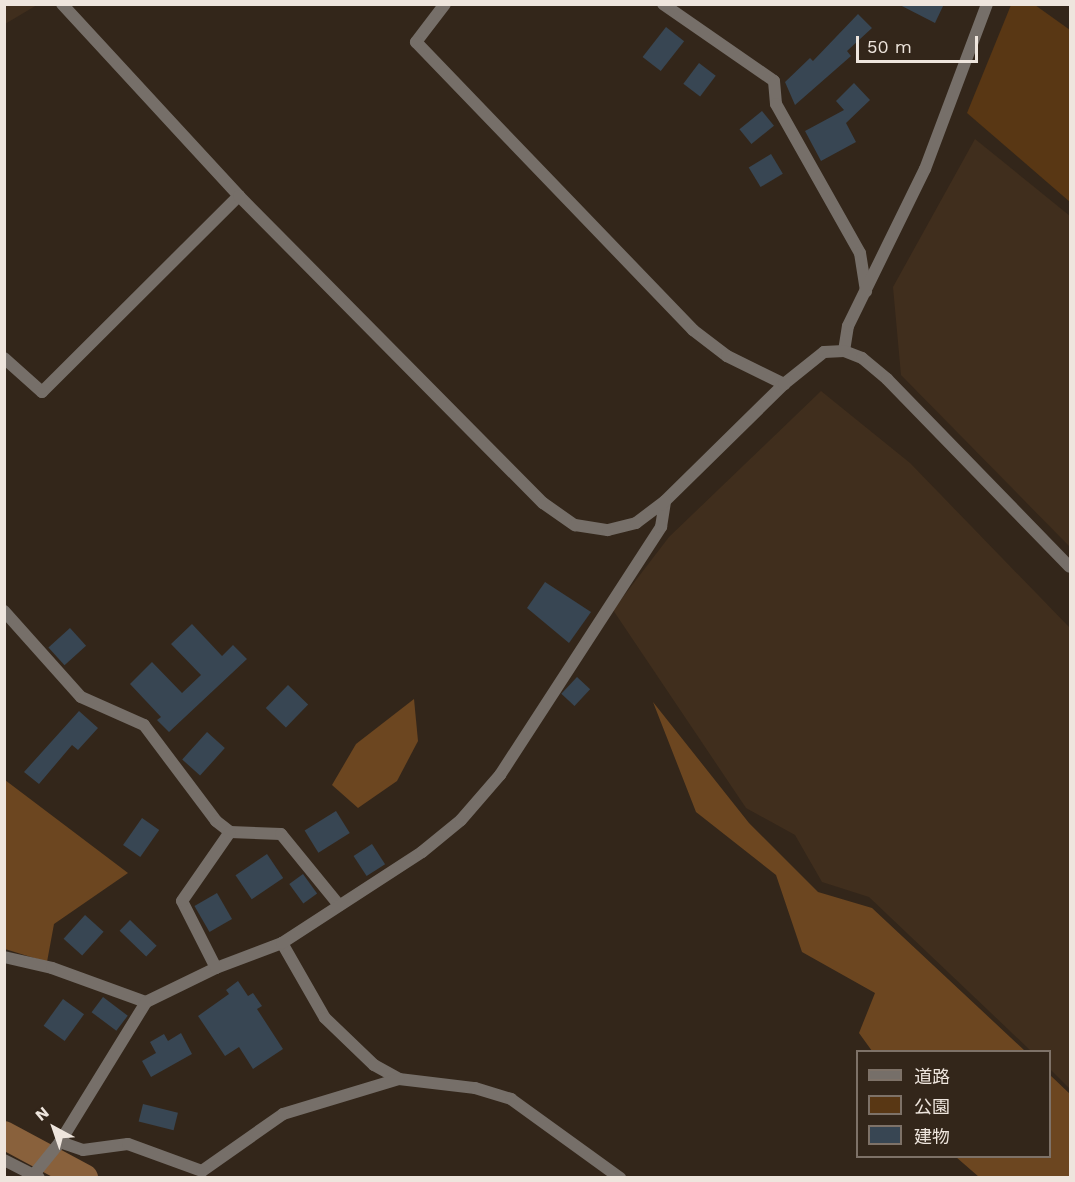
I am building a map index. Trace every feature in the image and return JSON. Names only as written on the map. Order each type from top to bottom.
[{"type":"street","points":[[62,4],[239,196],[543,503],[575,525],[608,530],[636,523],[664,501],[784,384],[824,352],[844,351],[862,358],[887,379],[1071,567]]},
{"type":"street","points":[[445,4],[416,42],[693,330],[728,356],[784,384]]},
{"type":"street","points":[[663,4],[774,81],[776,104],[860,253],[866,292]]},
{"type":"street","points":[[844,351],[848,326],[925,169],[987,4]]},
{"type":"street","points":[[4,358],[42,392],[239,196]]},
{"type":"street","points":[[4,1160],[35,1177],[60,1142],[146,1002],[216,968],[282,943],[422,852],[461,820],[500,775],[661,527],[664,501]]},
{"type":"street","points":[[4,611],[81,697],[144,725],[216,821],[230,832],[281,834],[339,904]]},
{"type":"street","points":[[216,968],[182,901],[230,832]]},
{"type":"street","points":[[282,943],[325,1018],[374,1065],[399,1079],[475,1088],[511,1099],[620,1178]]},
{"type":"street","points":[[4,957],[52,968],[146,1002]]},
{"type":"street","points":[[60,1142],[83,1150],[128,1144],[202,1171],[283,1114],[399,1079]]},
{"type":"shaded area","points":[[5,4],[37,4],[37,5],[5,24]]},
{"type":"shaded area","points":[[975,139],[1070,216],[1070,547],[901,375],[893,287]]},
{"type":"shaded area","points":[[821,391],[910,463],[1070,628],[1070,1089],[1051,1070],[1051,1050],[1030,1050],[869,897],[822,882],[795,835],[746,808],[613,610],[669,537]]},
{"type":"shaded area","points":[[414,699],[418,741],[397,781],[358,808],[332,785],[356,744]]},
{"type":"shaded area","points":[[653,702],[749,823],[818,892],[872,908],[1024,1050],[871,1050],[859,1033],[875,993],[802,952],[776,875],[696,812]]},
{"type":"shaded area","points":[[5,780],[128,873],[54,924],[47,962],[5,949]]},
{"type":"shaded area","points":[[1051,1076],[1070,1094],[1070,1177],[979,1177],[957,1158],[1051,1158]]},
{"type":"green space","points":[[1011,5],[1035,5],[1070,30],[1070,202],[967,113]]},
{"type":"building","points":[[898,4],[944,4],[935,23]]},
{"type":"building","points":[[858,14],[872,28],[847,51],[851,56],[795,105],[785,82],[810,58],[813,61]]},
{"type":"building","points":[[666,27],[684,41],[661,71],[643,57]]},
{"type":"building","points":[[699,63],[716,76],[700,96],[683,84]]},
{"type":"building","points":[[854,83],[870,100],[846,123],[856,142],[821,161],[805,131],[844,110],[836,101]]},
{"type":"building","points":[[762,111],[774,126],[751,144],[739,129]]},
{"type":"building","points":[[771,154],[783,174],[761,187],[749,167]]},
{"type":"building","points":[[545,582],[591,612],[569,643],[527,608]]},
{"type":"building","points":[[192,624],[222,656],[233,645],[247,659],[169,732],[157,720],[161,717],[130,684],[152,662],[182,693],[201,675],[171,644]]},
{"type":"building","points":[[70,628],[86,646],[65,665],[48,647]]},
{"type":"building","points":[[577,677],[590,689],[574,706],[561,694]]},
{"type":"building","points":[[288,685],[308,704],[286,727],[266,708]]},
{"type":"building","points":[[79,711],[98,728],[78,750],[72,745],[39,784],[24,772]]},
{"type":"building","points":[[207,732],[225,748],[200,776],[182,759]]},
{"type":"building","points":[[336,811],[350,833],[318,853],[305,831]]},
{"type":"building","points":[[142,818],[159,830],[140,857],[123,845]]},
{"type":"building","points":[[372,844],[385,864],[367,876],[354,856]]},
{"type":"building","points":[[267,854],[283,878],[252,899],[235,875]]},
{"type":"building","points":[[303,874],[317,893],[303,903],[289,884]]},
{"type":"building","points":[[217,893],[232,919],[209,932],[194,906]]},
{"type":"building","points":[[85,915],[104,932],[82,956],[64,939]]},
{"type":"building","points":[[130,920],[157,946],[146,956],[120,931]]},
{"type":"building","points":[[238,981],[248,996],[253,993],[262,1006],[257,1009],[283,1049],[253,1069],[239,1047],[225,1056],[198,1016],[229,994],[226,990]]},
{"type":"building","points":[[103,997],[128,1016],[116,1031],[92,1012]]},
{"type":"building","points":[[63,999],[84,1014],[65,1041],[44,1026]]},
{"type":"building","points":[[181,1033],[192,1054],[151,1077],[142,1061],[156,1053],[150,1042],[164,1034],[168,1041]]},
{"type":"building","points":[[143,1104],[178,1113],[174,1130],[139,1121]]},
{"type":"waterway","points":[[4,1135],[84,1178]]}]
